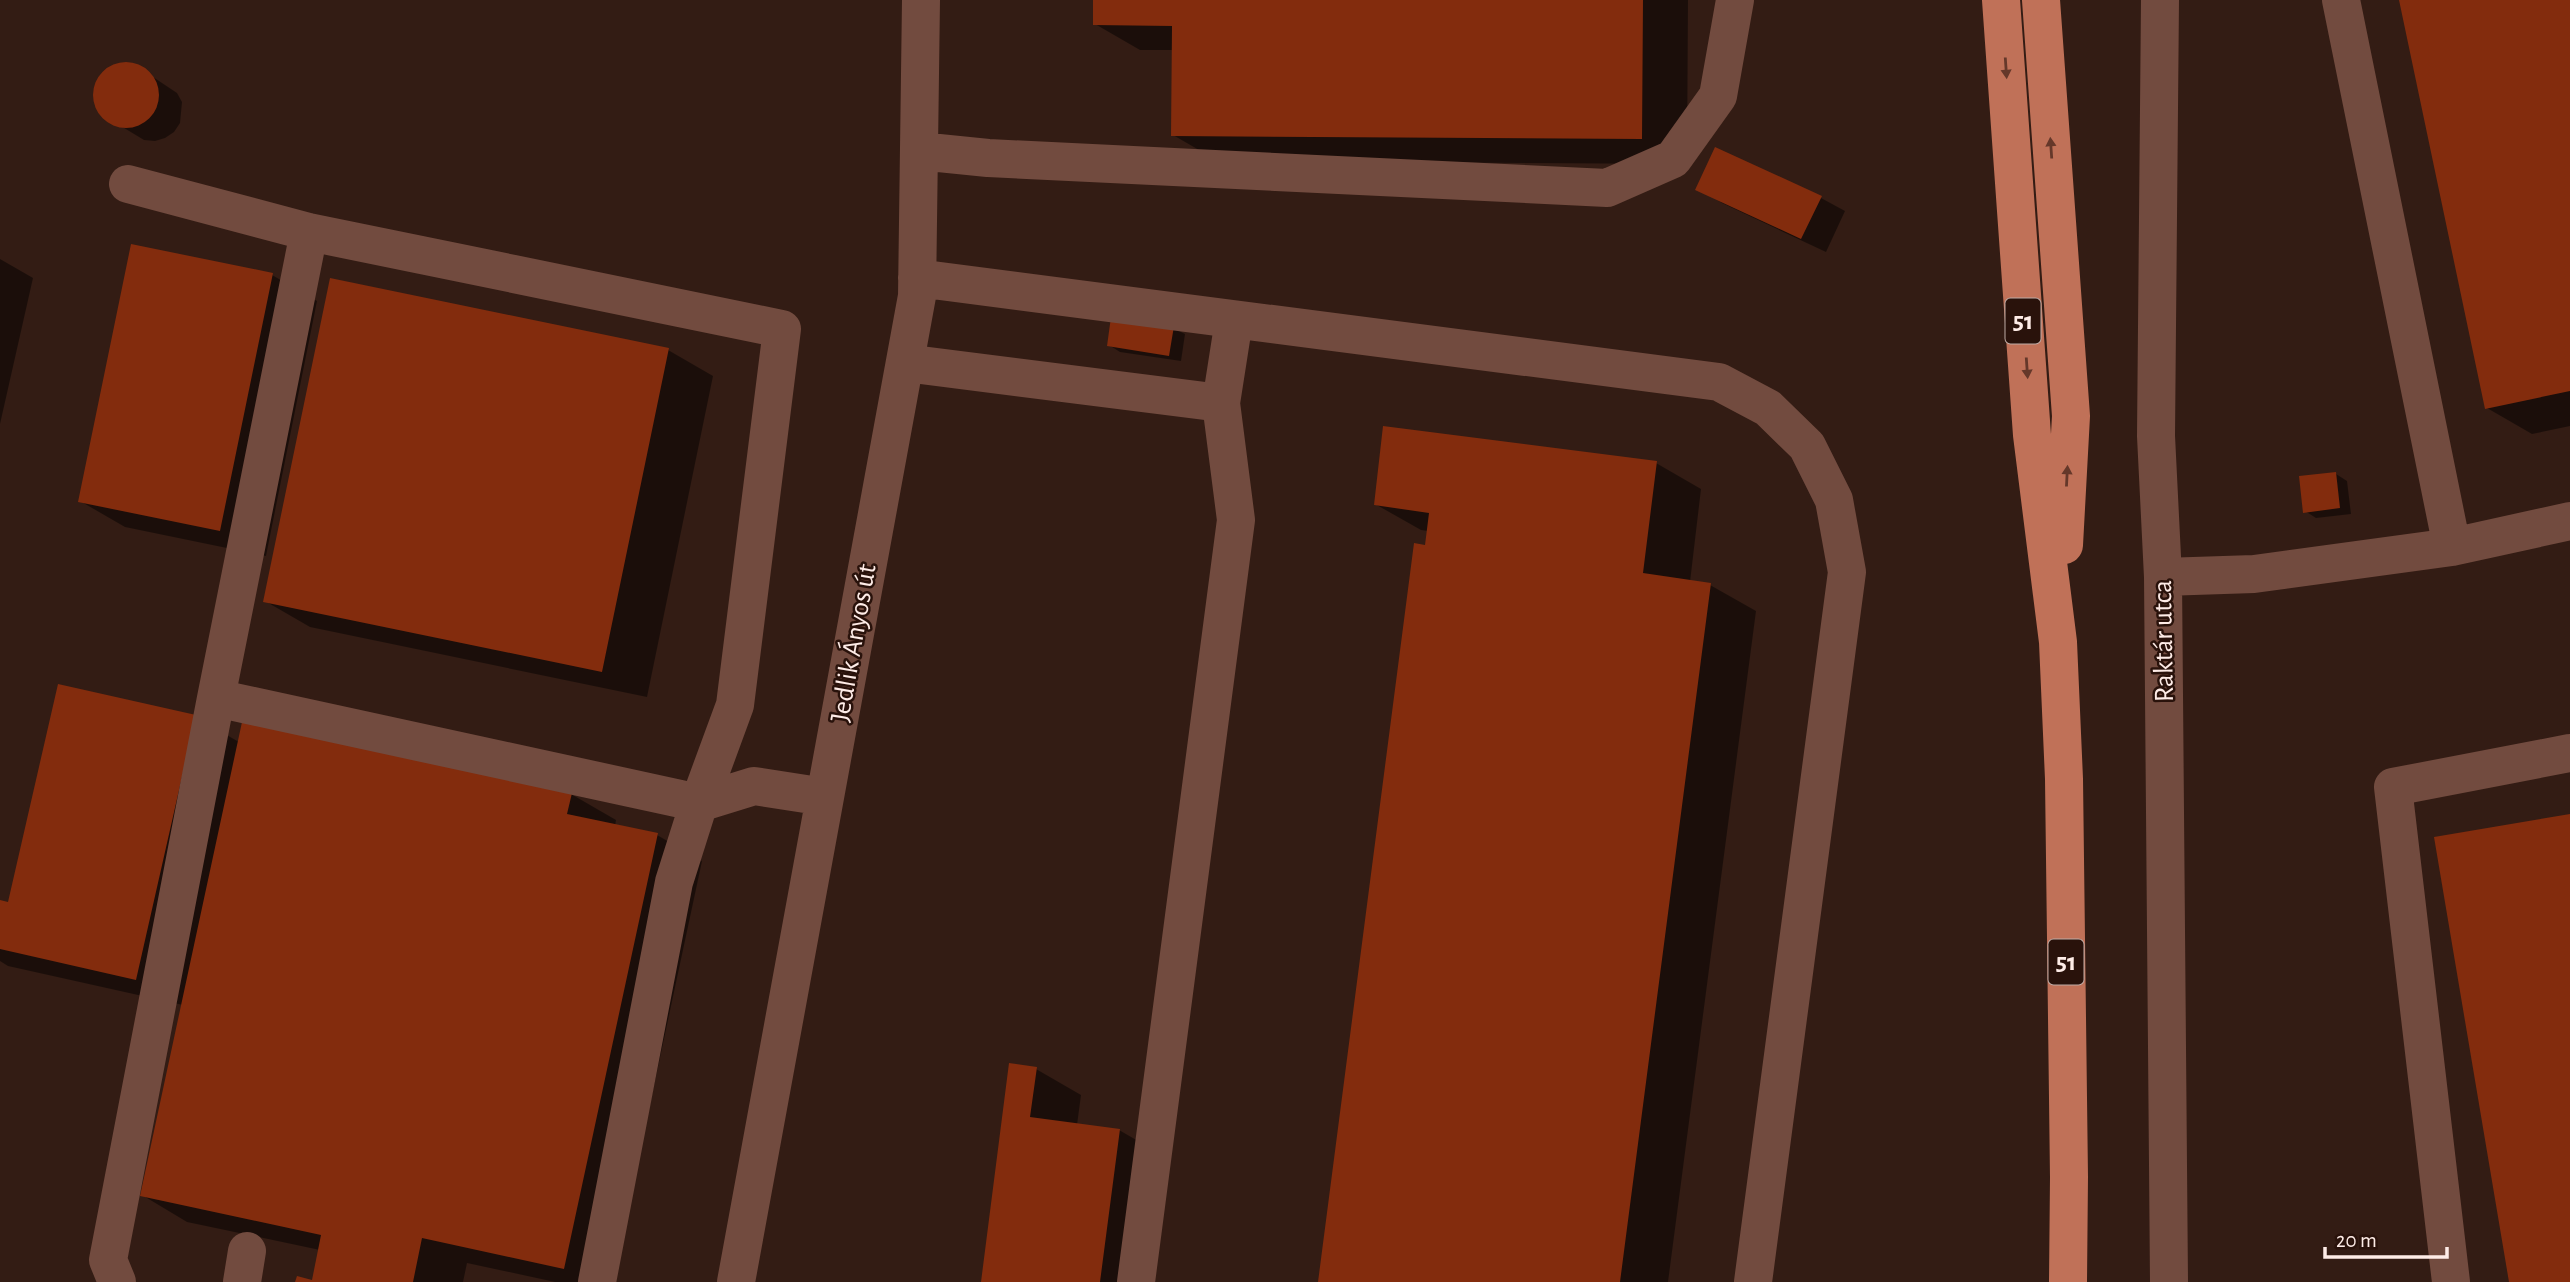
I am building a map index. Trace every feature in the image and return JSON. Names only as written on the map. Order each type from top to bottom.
[{"type":"main road","name":"51","points":[[2001,0],[2032,435],[2058,642],[2064,779],[2068,1282]]},
{"type":"main road","name":"51","points":[[2041,0],[2071,416],[2058,642]]},
{"type":"street","name":"Jedlik Ányos út","points":[[736,1282],[917,296],[921,0]]},
{"type":"street","points":[[919,151],[988,158],[1607,188],[1673,159],[1718,96],[1735,0]]},
{"type":"street","name":"Raktár utca","points":[[2160,0],[2156,436],[2163,577],[2169,1282]]},
{"type":"street","points":[[2342,0],[2452,547]]},
{"type":"street","points":[[128,184],[309,232],[782,329],[734,705],[674,882],[597,1282]]},
{"type":"street","points":[[117,1282],[108,1260],[309,232]]},
{"type":"street","points":[[918,278],[1719,382],[1768,408],[1807,446],[1834,500],[1847,572],[1753,1282]]},
{"type":"street","points":[[1136,1282],[1236,520],[1221,403],[1234,320]]},
{"type":"street","points":[[905,363],[1221,403]]},
{"type":"street","points":[[2163,577],[2254,574],[2452,547],[2570,521]]},
{"type":"street","points":[[216,698],[699,803],[754,786],[825,797]]},
{"type":"street","points":[[2451,1282],[2393,786],[2570,753]]},
{"type":"building","points":[[1093,0],[1643,0],[1642,139],[1171,136],[1172,26],[1093,25]]},
{"type":"building","points":[[2399,0],[2570,0],[2570,391],[2485,409]]},
{"type":"building","points":[[126,62],[149,72],[159,95],[149,118],[126,128],[103,118],[93,95],[103,72]]},
{"type":"building","points":[[1715,147],[1822,196],[1801,239],[1695,190]]},
{"type":"building","points":[[131,244],[273,273],[220,531],[78,502]]},
{"type":"building","points":[[330,278],[669,348],[602,672],[263,602]]},
{"type":"building","points":[[1111,317],[1174,326],[1169,356],[1107,346]]},
{"type":"building","points":[[1383,426],[1657,461],[1643,573],[1711,583],[1620,1282],[1318,1282],[1414,543],[1425,545],[1429,513],[1374,505]]},
{"type":"building","points":[[2336,472],[2340,508],[2303,513],[2299,476]]},
{"type":"building","points":[[58,684],[196,715],[136,980],[0,949],[0,900],[8,902]]},
{"type":"building","points":[[242,722],[572,793],[567,814],[658,833],[564,1269],[422,1238],[413,1282],[295,1282],[297,1276],[312,1280],[321,1235],[140,1196]]},
{"type":"building","points":[[2570,814],[2570,1282],[2509,1282],[2434,837]]},
{"type":"building","points":[[1009,1063],[1037,1067],[1030,1117],[1120,1129],[1100,1282],[981,1282]]}]
